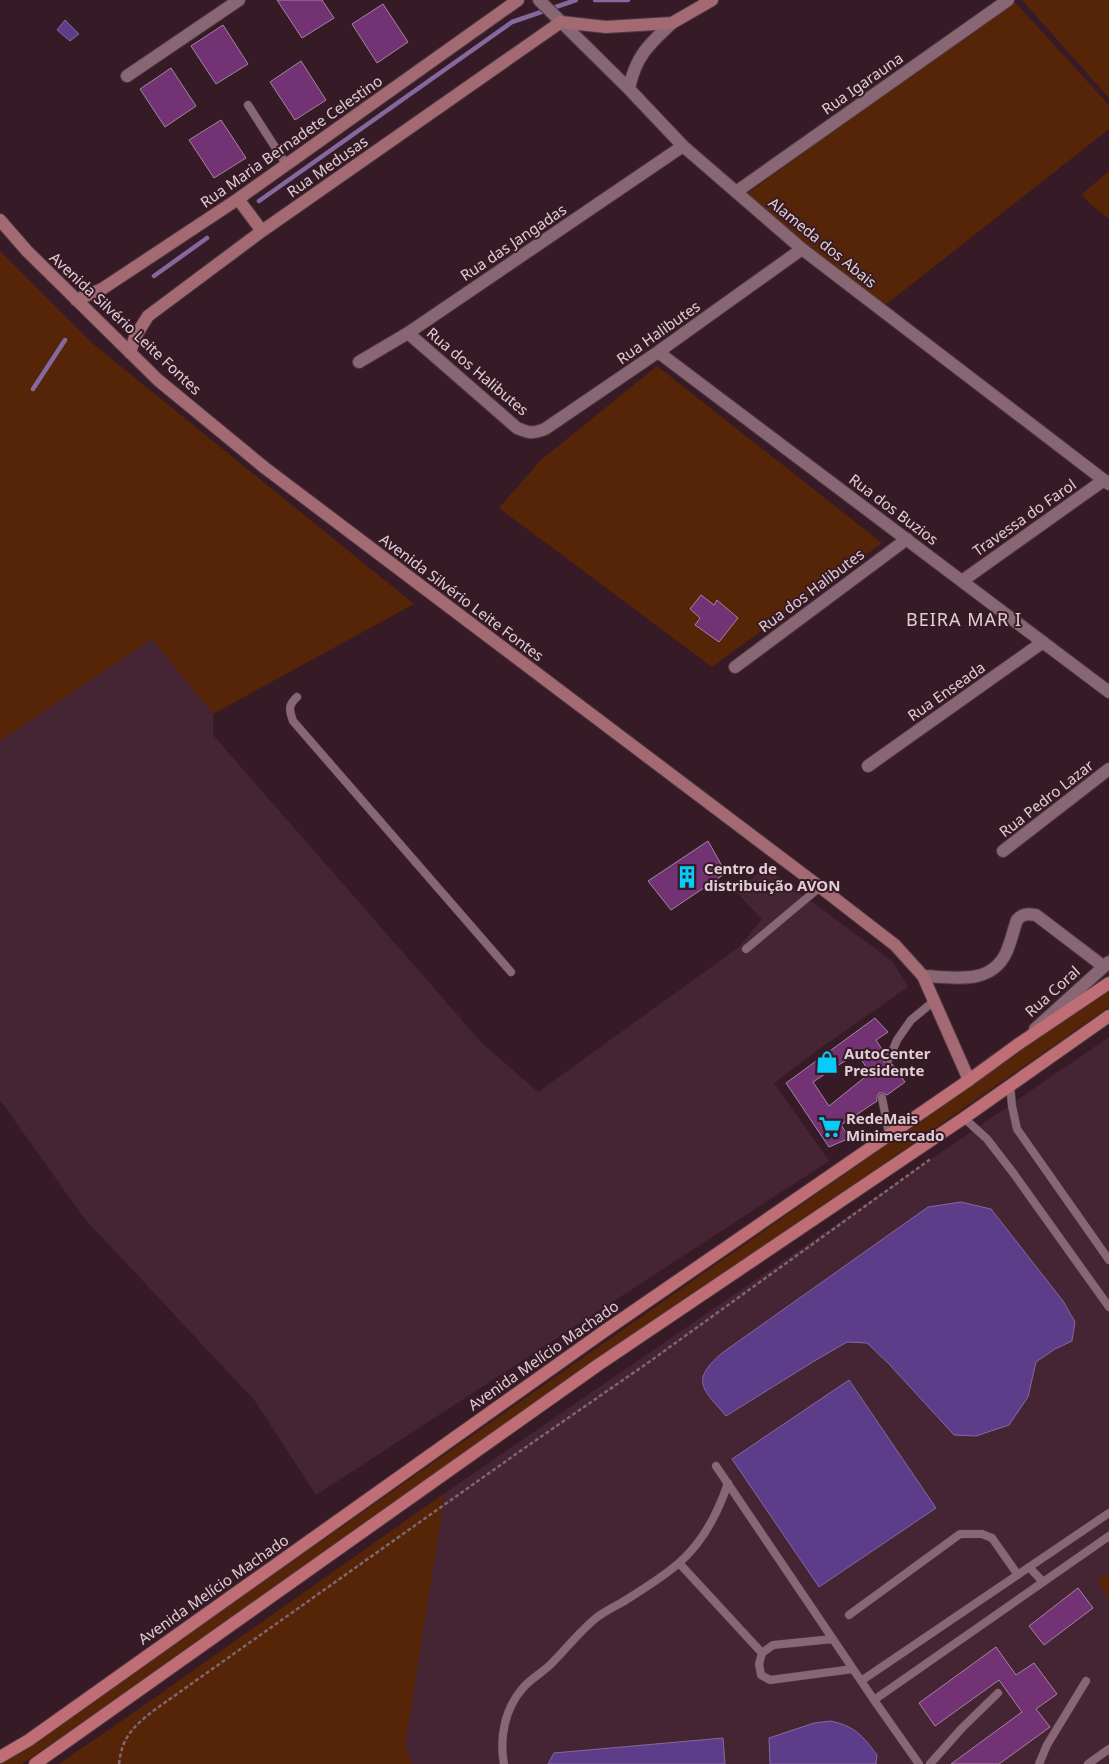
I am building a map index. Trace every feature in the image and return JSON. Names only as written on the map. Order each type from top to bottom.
[{"type":"main road","name":"Rua Maria Bernadete Celestino","points":[[76,300],[102,289],[238,199],[518,0]]},
{"type":"main road","points":[[559,20],[606,27],[672,23],[712,0]]},
{"type":"main road","name":"Rua Medusas","points":[[130,353],[135,337],[148,316],[262,231],[559,20]]},
{"type":"main road","points":[[238,199],[262,231]]},
{"type":"main road","name":"Avenida Silvério Leite Fontes","points":[[0,220],[27,251],[158,380],[265,468],[820,887],[895,946],[923,976],[970,1080]]},
{"type":"main road","name":"Avenida Melício Machado","points":[[0,1757],[36,1735],[606,1330],[970,1080],[1016,1045],[1109,984]]},
{"type":"main road","points":[[35,1764],[590,1371],[964,1118],[1109,1016]]},
{"type":"street","points":[[127,76],[239,0]]},
{"type":"street","name":"Alameda dos Abais","points":[[539,0],[629,89],[683,146],[802,249],[1107,482]]},
{"type":"street","name":"Rua Igarauna","points":[[736,192],[1008,0]]},
{"type":"street","points":[[629,89],[632,74],[640,56],[650,43],[672,23]]},
{"type":"street","name":"Rua das Jangadas","points":[[359,362],[408,333],[683,146]]},
{"type":"street","name":"Rua Halibutes","points":[[528,433],[545,429],[658,352],[802,249]]},
{"type":"street","name":"Rua dos Halibutes","points":[[408,333],[517,428],[528,433]]},
{"type":"street","name":"Rua dos Buzios","points":[[658,352],[1109,692]]},
{"type":"street","name":"Travessa do Farol","points":[[962,580],[1107,482]]},
{"type":"street","name":"Rua dos Halibutes","points":[[735,667],[907,539]]},
{"type":"street","name":"Rua Enseada","points":[[868,766],[1043,642]]},
{"type":"street","name":"Rua Pedro Lazar","points":[[1003,852],[1109,769]]},
{"type":"street","points":[[923,976],[972,978],[990,972],[1005,954],[1017,920],[1027,914],[1036,915],[1106,964]]},
{"type":"street","name":"Rua Coral","points":[[1016,1045],[1106,964]]},
{"type":"lane","points":[[248,105],[286,164]]},
{"type":"lane","points":[[297,696],[291,702],[289,710],[293,721],[511,972]]},
{"type":"lane","points":[[746,949],[820,887]]},
{"type":"lane","points":[[889,1059],[911,1020],[934,1001]]},
{"type":"lane","points":[[1010,1084],[1017,1129],[1109,1260]]},
{"type":"lane","points":[[882,1098],[889,1134]]},
{"type":"lane","points":[[964,1118],[987,1139],[1014,1174],[1109,1307]]},
{"type":"lane","points":[[716,1466],[919,1764]]},
{"type":"lane","points":[[504,1764],[501,1748],[505,1723],[512,1704],[522,1688],[551,1664],[574,1638],[598,1617],[679,1563],[699,1542],[720,1508],[728,1483]]},
{"type":"lane","points":[[862,1681],[1109,1513]]},
{"type":"lane","points":[[849,1615],[960,1534],[982,1534],[992,1538],[1018,1575]]},
{"type":"lane","points":[[874,1700],[1109,1536]]},
{"type":"lane","points":[[679,1563],[762,1652]]},
{"type":"lane","points":[[1029,1567],[1043,1582]]},
{"type":"lane","points":[[833,1638],[773,1645],[762,1652],[759,1664],[761,1675],[770,1680],[853,1669]]},
{"type":"lane","points":[[1039,1764],[1047,1745],[1086,1681]]},
{"type":"lane","points":[[930,1764],[962,1728],[998,1694]]},
{"type":"lane","points":[[1088,1764],[1109,1749]]},
{"type":"path","points":[[119,1764],[121,1750],[134,1726],[516,1454],[649,1362],[935,1156]]},
{"type":"shaded area","points":[[1022,0],[1109,0],[1109,98]]},
{"type":"shaded area","points":[[1014,1],[1109,105],[1109,129],[884,306],[744,196]]},
{"type":"shaded area","points":[[65,20],[79,34],[70,41],[57,30]]},
{"type":"shaded area","points":[[1109,171],[1109,219],[1088,202],[1082,194]]},
{"type":"shaded area","points":[[0,251],[92,343],[414,604],[213,714],[152,639],[0,741]]},
{"type":"shaded area","points":[[657,366],[882,543],[712,667],[499,508],[541,460]]},
{"type":"shaded area","points":[[152,639],[213,714],[213,735],[481,1042],[538,1092],[739,947],[762,919],[736,892],[765,867],[892,961],[908,987],[774,1083],[829,1161],[316,1495],[255,1401],[84,1218],[0,1100],[0,741]]},
{"type":"shaded area","points":[[1109,991],[1109,1007],[22,1764],[1,1764],[12,1758]]},
{"type":"shaded area","points":[[1109,1037],[1109,1764],[59,1764],[445,1493]]},
{"type":"shaded area","points":[[961,1202],[991,1209],[1063,1301],[1075,1322],[1072,1341],[1055,1349],[1036,1362],[1028,1397],[1009,1425],[976,1436],[954,1435],[889,1364],[867,1343],[847,1342],[726,1416],[711,1398],[703,1384],[706,1371],[722,1353],[928,1207]]},
{"type":"shaded area","points":[[849,1380],[936,1508],[819,1587],[732,1459]]},
{"type":"shaded area","points":[[445,1493],[405,1746],[412,1764],[59,1764],[136,1711]]},
{"type":"shaded area","points":[[1109,1572],[1109,1599],[1097,1581]]},
{"type":"shaded area","points":[[830,1721],[839,1723],[857,1732],[877,1755],[876,1764],[770,1764],[769,1738],[814,1723]]},
{"type":"shaded area","points":[[723,1738],[725,1764],[548,1764],[554,1753]]},
{"type":"building","points":[[277,0],[322,0],[334,18],[302,38]]},
{"type":"building","points":[[383,4],[408,42],[377,63],[352,24]]},
{"type":"building","points":[[223,25],[248,64],[216,84],[191,46]]},
{"type":"building","points":[[301,61],[326,100],[295,120],[270,82]]},
{"type":"building","points":[[171,68],[196,106],[165,127],[140,89]]},
{"type":"building","points":[[221,120],[246,158],[214,178],[189,140]]},
{"type":"building","points":[[701,595],[714,605],[717,600],[738,618],[719,642],[695,625],[700,618],[690,609]]},
{"type":"building","name":"Centro de distribuição AVON","points":[[708,841],[726,873],[671,910],[648,881]]},
{"type":"building","points":[[875,1018],[888,1032],[876,1040],[885,1054],[884,1062],[892,1064],[905,1082],[887,1095],[879,1093],[877,1101],[841,1125],[850,1138],[829,1147],[786,1083]],"holes":[[[857,1053],[870,1073],[829,1106],[813,1082]]]},
{"type":"building","points":[[1078,1588],[1093,1608],[1044,1645],[1029,1626]]},
{"type":"building","points":[[996,1647],[1016,1675],[1034,1663],[1057,1694],[1036,1709],[1050,1727],[999,1764],[951,1764],[1022,1712],[999,1680],[935,1726],[919,1703]]},
{"type":"waterway","points":[[259,201],[512,22],[576,0]]},
{"type":"waterway","points":[[595,0],[628,0]]},
{"type":"waterway","points":[[154,276],[207,238]]},
{"type":"waterway","points":[[33,389],[65,340]]},
{"type":"place","name":"Centro de distribuição AVON","points":[[687,877]]},
{"type":"place","name":"AutoCenter Presidente","points":[[827,1062]]},
{"type":"place","name":"RedeMais Minimercado","points":[[830,1127]]},
{"type":"district","name":"BEIRA MAR I","points":[[964,619]]}]
